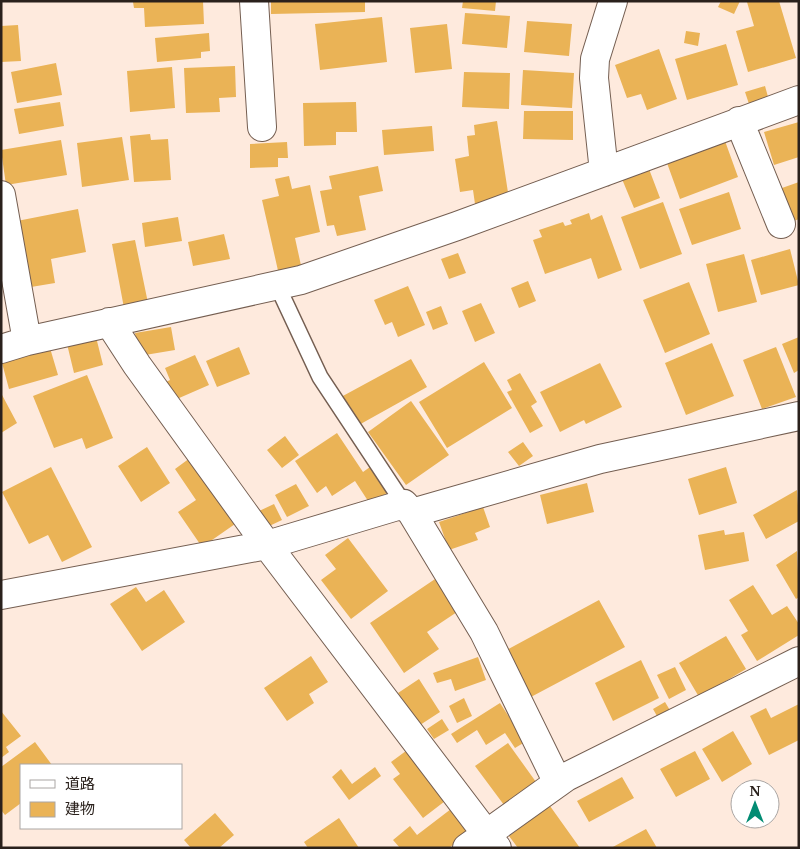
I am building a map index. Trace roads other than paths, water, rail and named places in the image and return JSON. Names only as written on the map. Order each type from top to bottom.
[{"type":"street","points":[[254,1],[262,127]]},
{"type":"street","points":[[604,172],[594,78],[595,59],[613,1]]},
{"type":"street","points":[[1,349],[109,322],[301,280],[457,226],[799,100]]},
{"type":"street","points":[[739,121],[781,224]]},
{"type":"street","points":[[1,195],[27,341]]},
{"type":"street","points":[[109,322],[137,365],[267,546],[484,843],[558,783],[799,660]]},
{"type":"street","points":[[1,595],[267,546],[600,459],[799,416]]},
{"type":"street","points":[[408,508],[484,632],[558,783]]},
{"type":"lane","points":[[277,285],[320,377],[408,508]]}]
